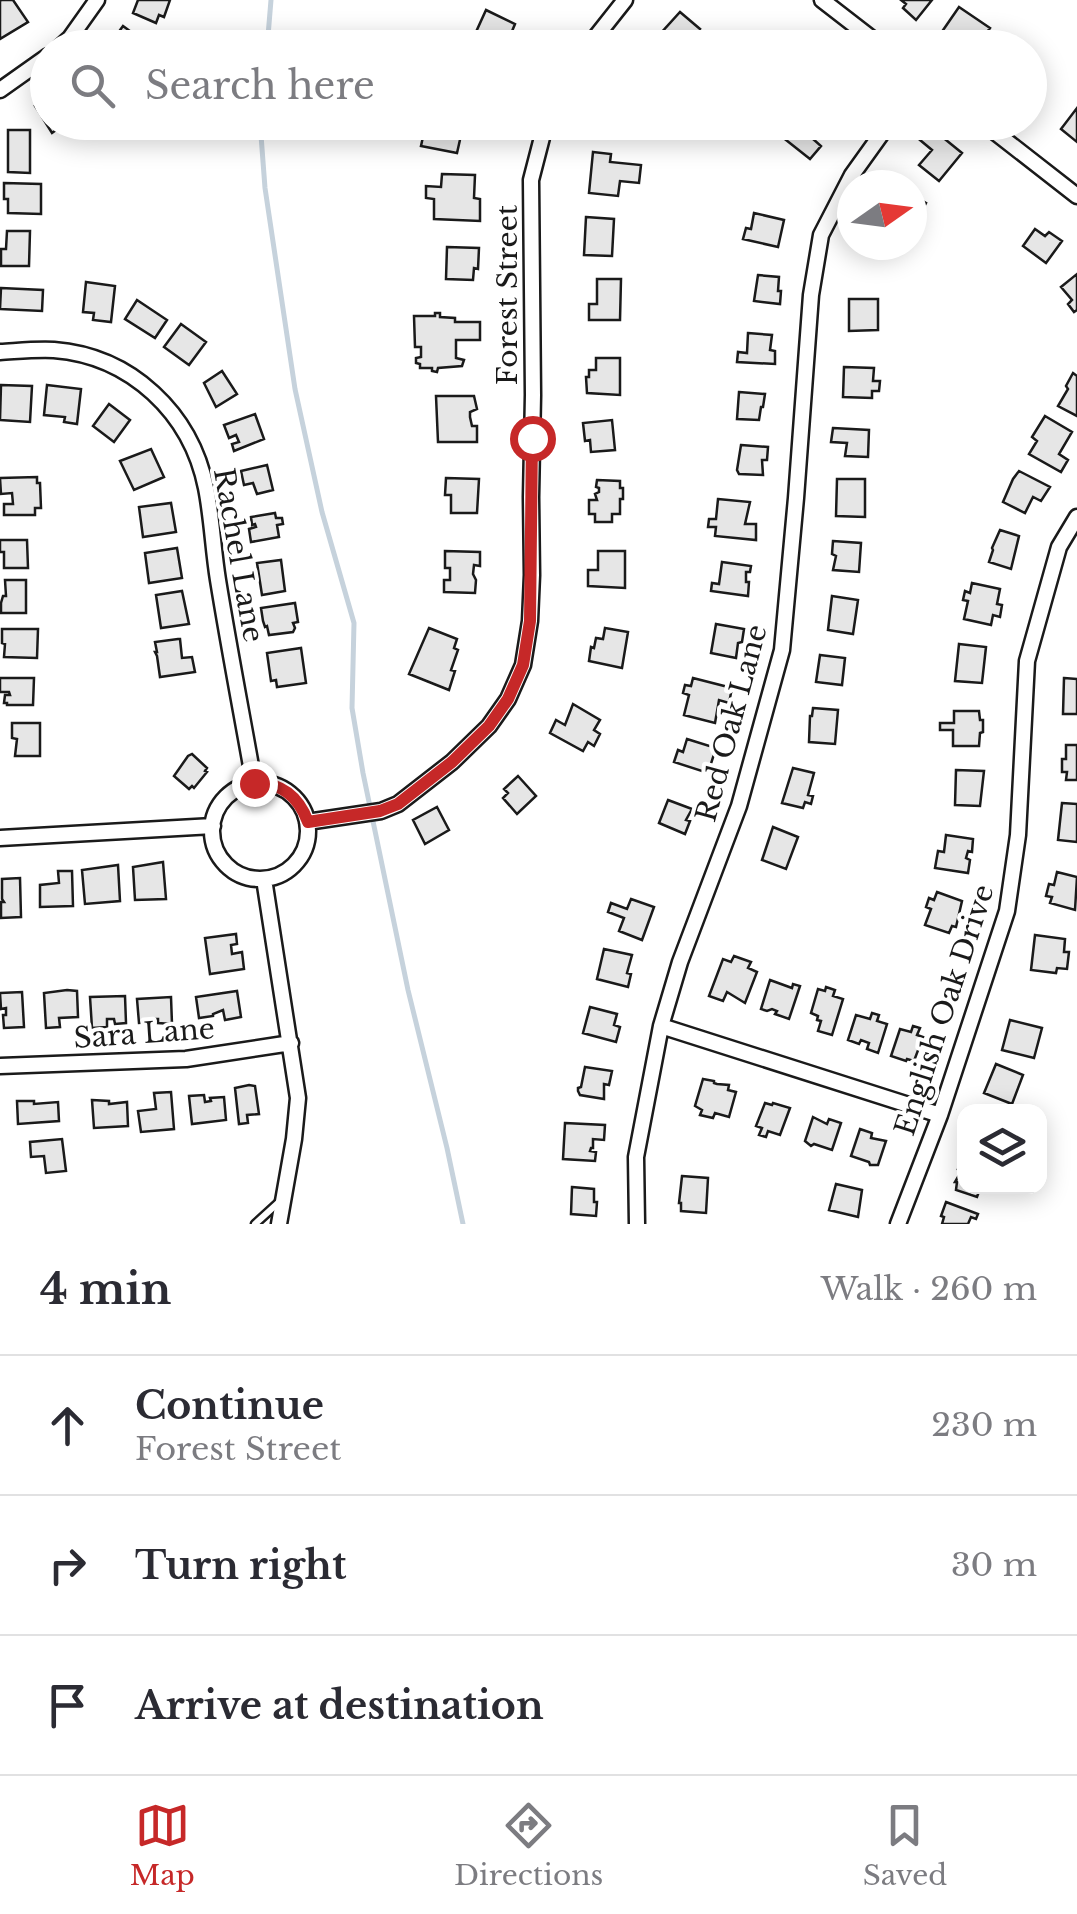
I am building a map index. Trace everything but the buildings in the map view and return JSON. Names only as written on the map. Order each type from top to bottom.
[{"type":"street","points":[[76,30],[98,0]]},
{"type":"street","points":[[601,30],[625,0]]},
{"type":"street","points":[[822,0],[861,30]]},
{"type":"street","points":[[0,90],[30,69]]},
{"type":"street","name":"Forest Street","points":[[308,822],[380,811],[398,804],[452,762],[489,726],[508,699],[523,665],[532,575],[531,180],[541,140]]},
{"type":"street","name":"Red Oak Lane","points":[[637,1224],[636,1157],[661,1026],[680,962],[739,806],[782,650],[811,294],[821,235],[852,176],[877,140]]},
{"type":"street","points":[[1005,140],[1077,196]]},
{"type":"street","name":"Rachel Lane","points":[[0,352],[53,350],[96,357],[135,376],[170,410],[193,450],[206,486],[254,783]]},
{"type":"street","name":"English Oak Drive","points":[[898,1224],[940,1115],[1007,911],[1018,835],[1027,661],[1059,547],[1077,516]]},
{"type":"street","points":[[254,783],[268,783],[294,796],[308,822],[303,853],[293,866],[264,879],[233,870],[214,843],[216,814],[230,793],[254,783]]},
{"type":"street","points":[[0,838],[213,826]]},
{"type":"street","points":[[264,879],[298,1098],[279,1224]]},
{"type":"street","points":[[661,1026],[940,1115]]},
{"type":"street","name":"Sara Lane","points":[[0,1066],[186,1059],[291,1042]]},
{"type":"lane","points":[[254,1224],[283,1199]]},
{"type":"waterway","points":[[268,30],[271,0]]},
{"type":"waterway","points":[[261,140],[295,389],[322,512],[354,623],[352,708],[363,773],[408,990],[463,1224]]},
{"type":"route","points":[[254,783],[268,783],[294,796],[308,822],[380,811],[398,804],[452,762],[489,726],[508,699],[523,665],[530,621],[532,438]]}]
